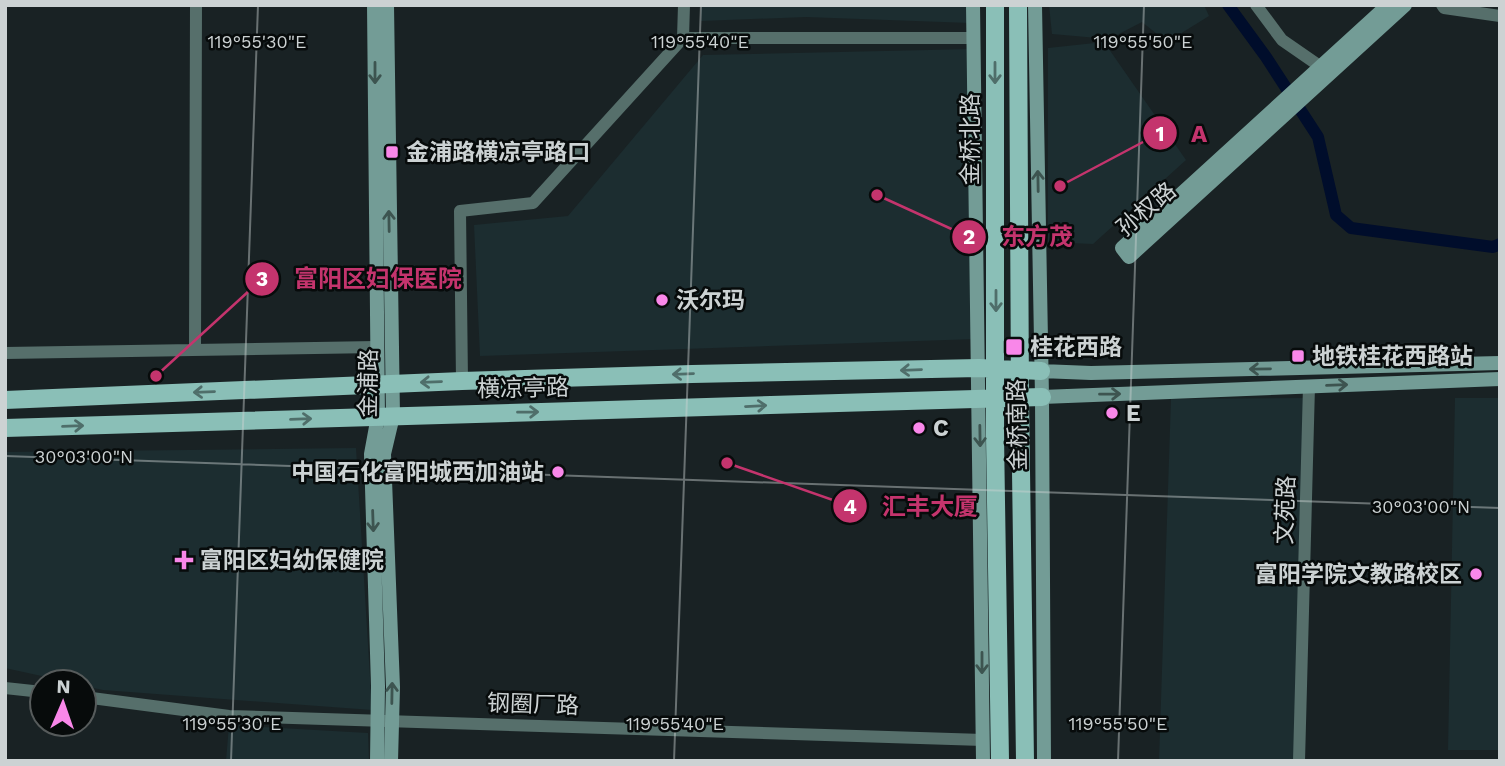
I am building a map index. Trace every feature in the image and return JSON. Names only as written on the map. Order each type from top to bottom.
[{"type":"main road","name":"金浦路","points":[[374,5],[376,346],[385,384]]},
{"type":"main road","name":"金浦路","points":[[387,5],[386,416],[370,454],[385,721],[391,761]]},
{"type":"main road","name":"金桥北路","points":[[973,5],[988,399]]},
{"type":"main road","name":"金桥北路","points":[[987,368],[995,5]]},
{"type":"main road","points":[[1018,5],[1020,398]]},
{"type":"main road","name":"金桥南路","points":[[1035,5],[1042,397],[1044,761]]},
{"type":"main road","name":"孙权路","points":[[1284,108],[1122,248],[1129,257],[1284,108],[1388,5]]},
{"type":"main road","name":"孙权路","points":[[1316,76],[1405,5]]},
{"type":"main road","points":[[1041,371],[1091,373],[1500,363]]},
{"type":"main road","name":"横凉亭路","points":[[5,400],[462,381],[987,368],[1041,371]]},
{"type":"main road","points":[[1042,397],[1500,379]]},
{"type":"main road","name":"横凉亭路","points":[[5,428],[1042,397]]},
{"type":"main road","name":"金桥南路","points":[[1020,398],[1025,761]]},
{"type":"main road","name":"金桥南路","points":[[983,761],[988,399]]},
{"type":"main road","name":"金桥南路","points":[[988,399],[1000,761]]},
{"type":"main road","name":"金浦路","points":[[377,761],[385,721]]},
{"type":"street","points":[[195,349],[196,5]]},
{"type":"street","points":[[462,381],[460,211],[533,203],[683,38],[684,5]]},
{"type":"street","points":[[1256,5],[1282,40],[1316,76]]},
{"type":"street","points":[[1442,5],[1444,8],[1500,16]]},
{"type":"street","points":[[683,38],[973,38]]},
{"type":"street","points":[[5,352],[376,346]]},
{"type":"street","name":"文苑路","points":[[1299,761],[1309,386]]},
{"type":"street","points":[[5,688],[28,690]]},
{"type":"street","name":"钢圈厂路","points":[[98,700],[229,716],[983,740]]},
{"type":"shaded area","points":[[701,5],[970,5],[970,23],[806,17],[701,21]]},
{"type":"shaded area","points":[[1049,5],[1204,5],[1209,16],[1167,42],[1142,22],[1109,39],[1052,34]]},
{"type":"shaded area","points":[[1104,42],[1186,160],[1093,244],[1048,242],[1048,48]]},
{"type":"shaded area","points":[[973,49],[976,339],[480,356],[474,225],[568,216],[703,55]]},
{"type":"shaded area","points":[[1308,398],[1298,761],[1159,761],[1171,399]]},
{"type":"shaded area","name":"富阳学院文教路校区","points":[[1455,398],[1500,398],[1500,750],[1448,750]]},
{"type":"shaded area","name":"富阳区妇幼保健院","points":[[356,448],[372,710],[103,690],[98,689],[98,668],[28,668],[28,673],[5,668],[5,452]]},
{"type":"shaded area","points":[[229,725],[368,733],[369,761],[226,761]]},
{"type":"waterway","points":[[1228,5],[1266,57],[1318,137],[1336,215],[1351,228],[1493,247],[1500,244]]},
{"type":"place","name":"金浦路横凉亭路口","points":[[392,152]]},
{"type":"place","name":"A","points":[[1060,186]]},
{"type":"place","name":"东方茂","points":[[877,195]]},
{"type":"place","name":"沃尔玛","points":[[662,300]]},
{"type":"place","name":"桂花西路","points":[[1014,347]]},
{"type":"place","name":"地铁桂花西路站","points":[[1298,356]]},
{"type":"place","name":"富阳区妇保医院","points":[[156,376]]},
{"type":"place","name":"E","points":[[1112,413]]},
{"type":"place","name":"C","points":[[919,428]]},
{"type":"place","name":"汇丰大厦","points":[[727,463]]},
{"type":"place","name":"中国石化富阳城西加油站","points":[[558,472]]},
{"type":"place","name":"富阳区妇幼保健院","points":[[184,560]]},
{"type":"place","name":"富阳学院文教路校区","points":[[1476,574]]}]
